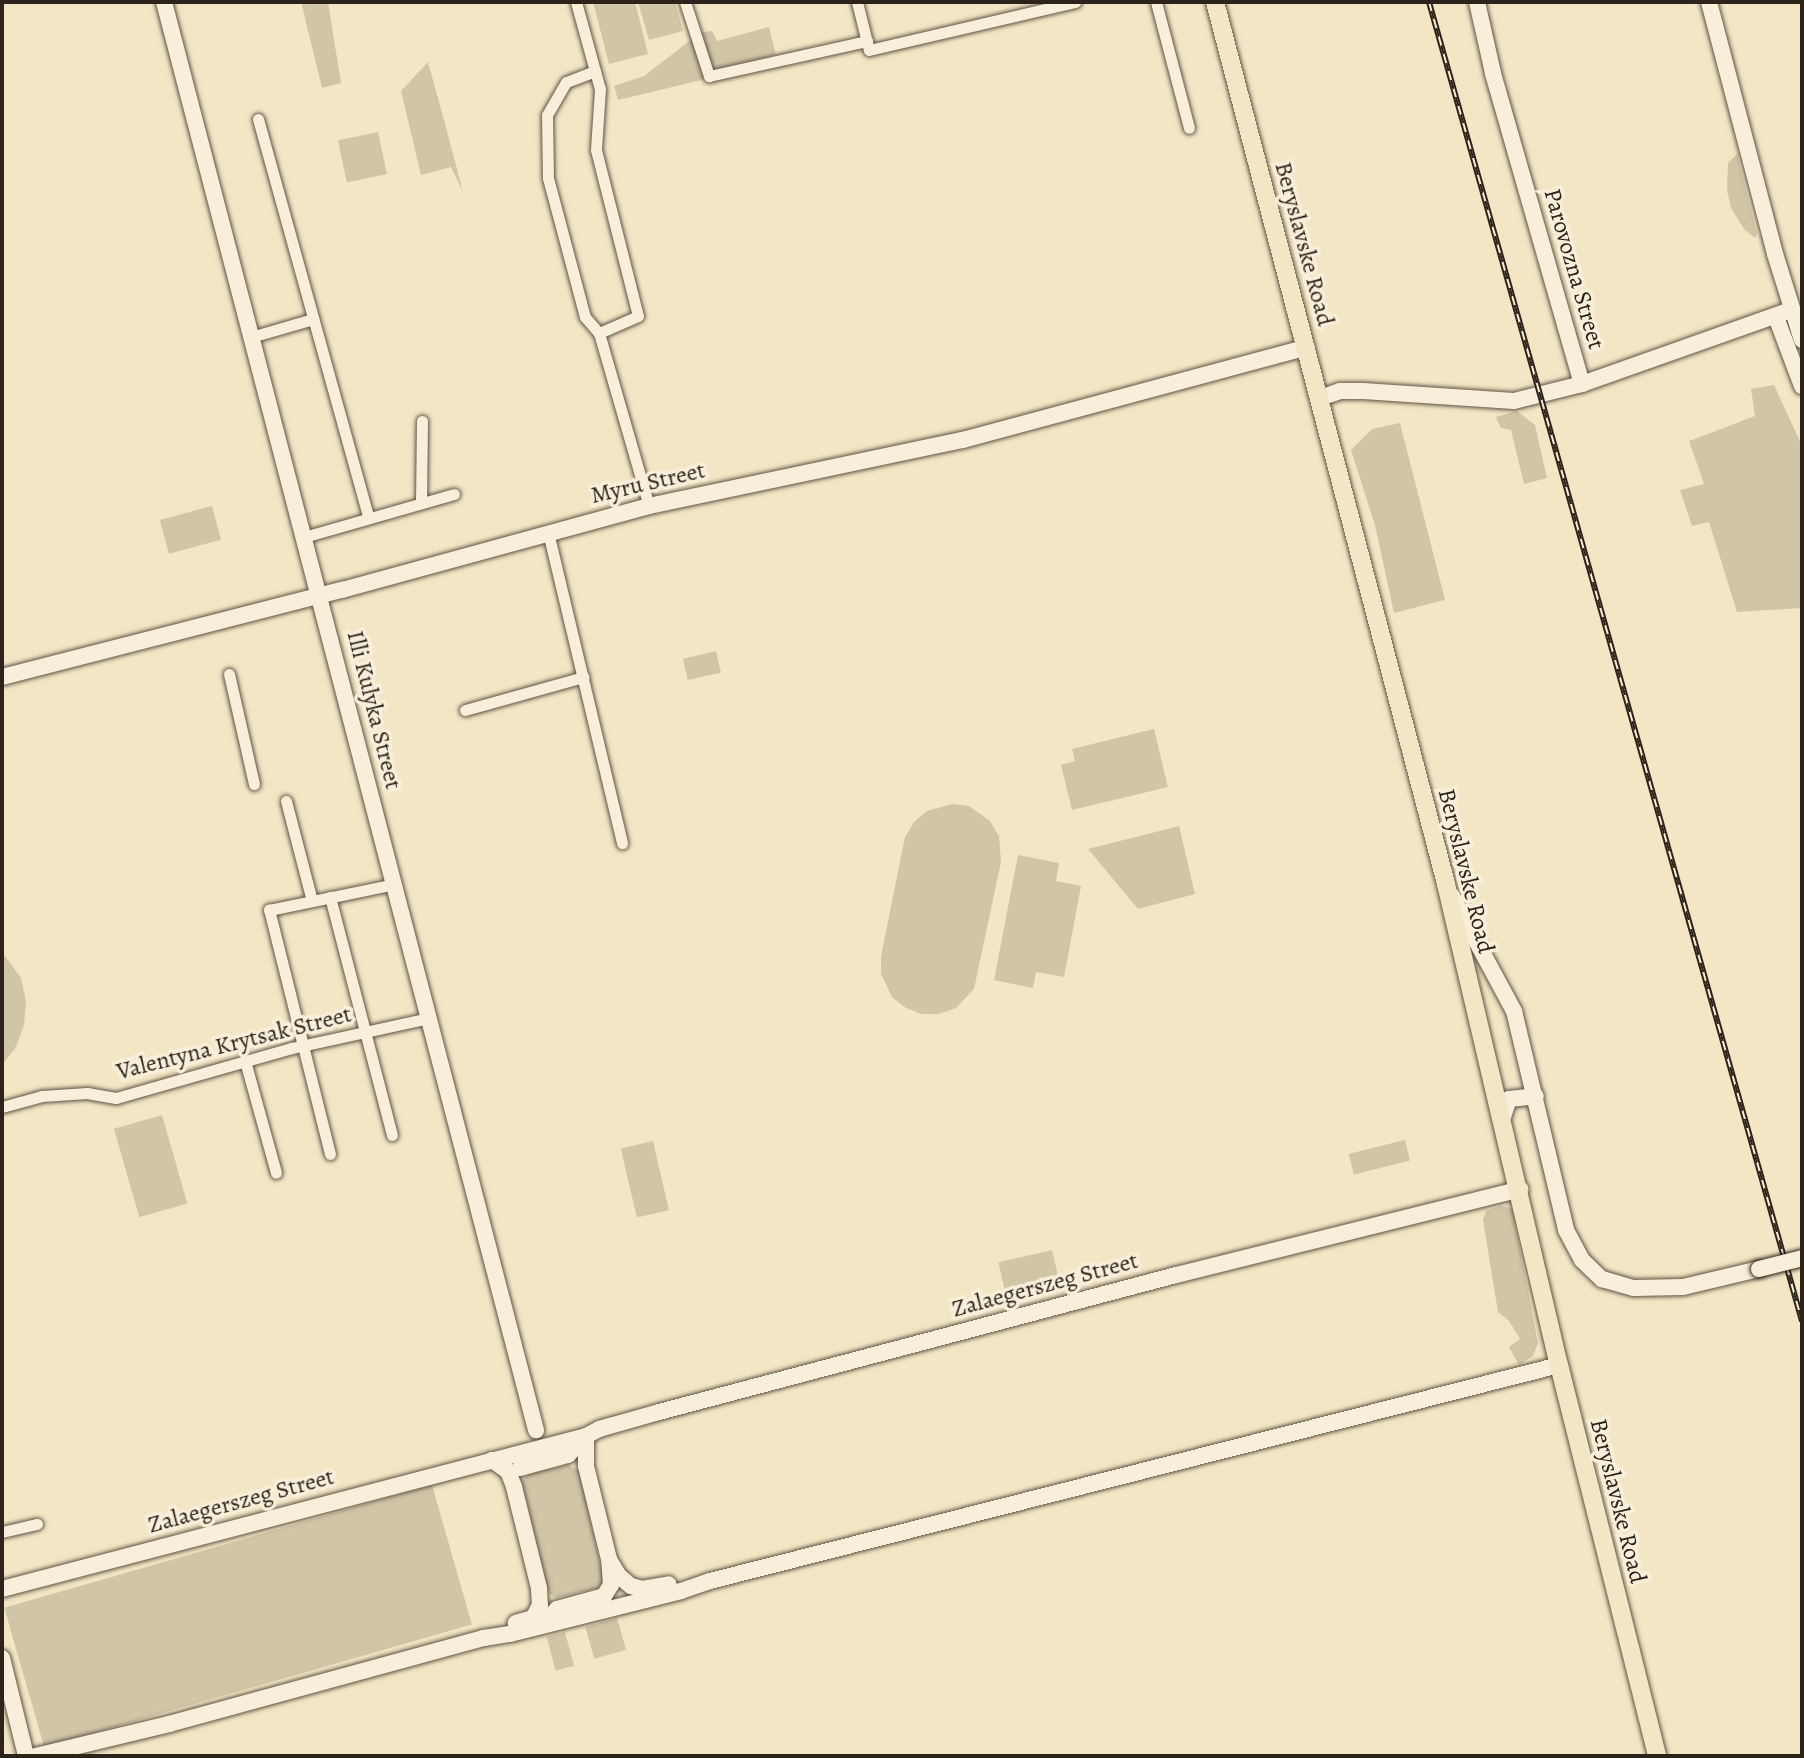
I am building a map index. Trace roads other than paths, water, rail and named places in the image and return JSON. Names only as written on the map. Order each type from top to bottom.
[{"type":"main road","name":"Beryslavske Road","points":[[1215,2],[1446,884],[1559,1365],[1657,1756]]},
{"type":"street","name":"Illi Kulyka Street","points":[[164,2],[536,1430]]},
{"type":"street","points":[[576,2],[600,89],[596,150],[638,316],[599,333]]},
{"type":"street","points":[[685,2],[709,76],[868,46],[1048,5],[1075,2]]},
{"type":"street","points":[[857,2],[868,46]]},
{"type":"street","points":[[1156,2],[1189,128]]},
{"type":"street","name":"Parovozna Street","points":[[1320,398],[1340,391],[1363,391],[1514,401],[1582,384],[1493,73],[1477,2]]},
{"type":"street","points":[[1709,2],[1802,386]]},
{"type":"street","points":[[595,71],[566,82],[547,115],[548,178],[585,317],[599,333],[649,506]]},
{"type":"street","points":[[258,119],[369,518]]},
{"type":"street","points":[[1582,384],[1784,313]]},
{"type":"street","points":[[1784,313],[1802,340]]},
{"type":"street","points":[[251,337],[313,319]]},
{"type":"street","name":"Myru Street","points":[[2,677],[320,596],[649,506],[963,440],[1307,347]]},
{"type":"street","points":[[421,503],[422,421]]},
{"type":"street","points":[[304,537],[454,494]]},
{"type":"street","points":[[548,532],[622,843]]},
{"type":"street","points":[[229,674],[254,784]]},
{"type":"street","points":[[465,710],[583,677]]},
{"type":"street","points":[[286,801],[312,901]]},
{"type":"street","points":[[330,1154],[269,910],[394,884]]},
{"type":"street","points":[[1446,884],[1514,1011],[1572,1245],[1582,1260],[1602,1279],[1634,1288],[1683,1287],[1802,1258]]},
{"type":"street","points":[[330,897],[392,1135]]},
{"type":"street","name":"Valentyna Krytsak Street","points":[[2,1107],[42,1096],[87,1093],[116,1098],[302,1045],[429,1018]]},
{"type":"street","points":[[245,1061],[276,1173]]},
{"type":"street","points":[[1503,1117],[1509,1099],[1536,1096]]},
{"type":"street","name":"Zalaegerszeg Street","points":[[2,1589],[526,1451],[561,1450],[599,1429],[659,1412],[1176,1275],[1520,1189]]},
{"type":"street","points":[[36,1756],[169,1724],[484,1638],[681,1591],[710,1581],[1559,1365]]},
{"type":"street","points":[[514,1487],[536,1430],[586,1466]]},
{"type":"street","points":[[541,1626],[557,1609],[604,1596],[611,1585],[609,1559],[586,1466],[586,1436]]},
{"type":"street","points":[[520,1468],[561,1450]]},
{"type":"street","points":[[484,1638],[533,1618],[540,1605],[539,1588],[514,1487],[508,1471],[492,1460]]},
{"type":"street","points":[[2,1532],[37,1524]]},
{"type":"street","points":[[609,1559],[619,1576],[631,1586],[642,1589],[681,1581],[710,1581]]},
{"type":"street","points":[[539,1588],[547,1602],[575,1617]]},
{"type":"street","points":[[2,1658],[26,1756]]},
{"type":"railway","points":[[1429,2],[1802,1321]]}]
